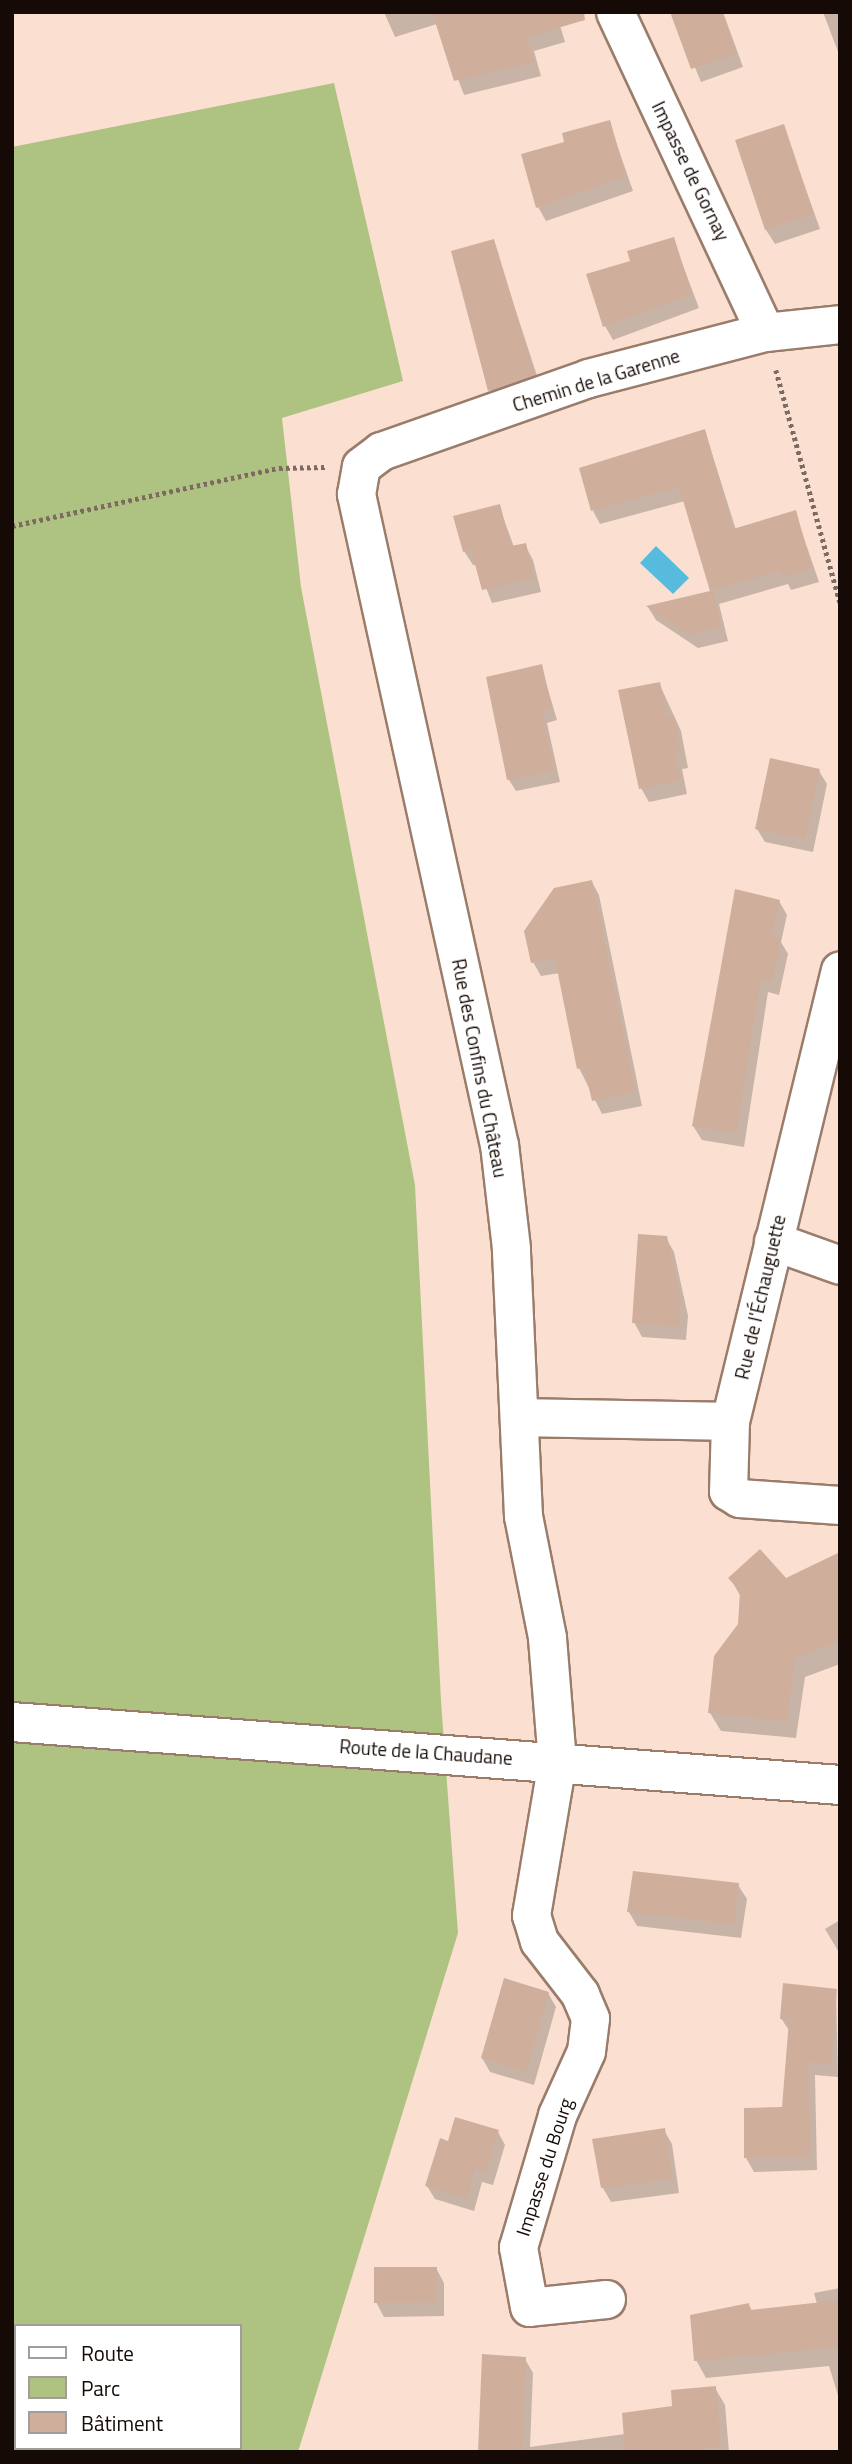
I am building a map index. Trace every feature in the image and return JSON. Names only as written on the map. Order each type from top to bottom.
[{"type":"street","name":"Impasse de Gornay","points":[[615,12],[765,332]]},
{"type":"street","name":"Chemin de la Garenne","points":[[360,466],[381,451],[588,378],[765,332],[840,324]]},
{"type":"street","name":"Rue des Confins du Château","points":[[360,466],[356,494],[499,1144],[511,1248],[521,1417],[523,1516],[547,1637],[557,1762]]},
{"type":"street","name":"Rue de l'Échauguette","points":[[840,970],[730,1421],[728,1492],[739,1498],[840,1505]]},
{"type":"street","points":[[773,1241],[840,1265]]},
{"type":"street","points":[[521,1417],[730,1421]]},
{"type":"street","name":"Route de la Chaudane","points":[[12,1722],[840,1785]]},
{"type":"street","name":"Impasse du Bourg","points":[[557,1762],[531,1915],[538,1941],[580,1994],[590,2018],[586,2051],[557,2115],[518,2247],[529,2307],[606,2299]]},
{"type":"path","points":[[765,332],[840,602]]},
{"type":"path","points":[[12,526],[279,468],[360,466]]},
{"type":"green space","points":[[334,83],[403,381],[282,418],[301,587],[415,1185],[441,1701],[458,1933],[298,2452],[12,2452],[12,147]]},
{"type":"water","points":[[656,546],[689,578],[673,594],[640,563]]},
{"type":"building","points":[[432,12],[584,12],[585,20],[527,37],[534,62],[454,81]]},
{"type":"building","points":[[670,12],[722,12],[737,53],[691,69]]},
{"type":"building","points":[[610,120],[626,176],[536,208],[521,154],[564,142],[562,133]]},
{"type":"building","points":[[784,124],[814,214],[765,230],[735,140]]},
{"type":"building","points":[[674,237],[692,294],[603,327],[586,274],[630,261],[627,251]]},
{"type":"building","points":[[494,239],[535,375],[488,391],[451,251]]},
{"type":"building","points":[[705,429],[733,529],[796,510],[812,568],[782,577],[779,571],[713,590],[721,627],[689,635],[646,606],[710,591],[679,487],[591,511],[579,468]]},
{"type":"building","points":[[500,504],[511,546],[526,543],[534,578],[482,590],[471,550],[463,552],[453,516]]},
{"type":"building","points":[[542,664],[552,708],[542,711],[554,770],[507,780],[486,677]]},
{"type":"building","points":[[660,682],[667,716],[674,715],[681,754],[675,755],[681,780],[639,789],[618,690]]},
{"type":"building","points":[[770,758],[820,769],[805,839],[755,829]]},
{"type":"building","points":[[592,880],[635,1092],[592,1101],[584,1067],[577,1069],[555,959],[531,963],[524,931],[554,888]]},
{"type":"building","points":[[735,889],[780,900],[772,936],[781,938],[772,981],[761,979],[736,1133],[692,1126]]},
{"type":"building","points":[[638,1234],[667,1236],[681,1300],[679,1327],[632,1323]]},
{"type":"building","points":[[760,1549],[786,1578],[840,1552],[840,1641],[795,1658],[787,1721],[708,1713],[714,1656],[738,1624],[740,1591],[728,1578]]},
{"type":"building","points":[[633,1871],[739,1883],[734,1924],[627,1912]]},
{"type":"building","points":[[504,1978],[549,1992],[527,2072],[481,2058]]},
{"type":"building","points":[[783,1983],[837,1989],[831,2064],[808,2062],[810,2157],[744,2158],[744,2108],[782,2107],[789,2020],[780,2019]]},
{"type":"building","points":[[455,2117],[499,2130],[486,2173],[475,2169],[467,2198],[425,2186],[440,2138],[448,2141]]},
{"type":"building","points":[[665,2128],[672,2179],[601,2188],[592,2139]]},
{"type":"building","points":[[374,2267],[437,2267],[437,2302],[374,2303]]},
{"type":"building","points":[[840,2300],[840,2347],[694,2361],[690,2315],[749,2303],[750,2310]]},
{"type":"building","points":[[482,2354],[526,2357],[522,2452],[478,2452]]},
{"type":"building","points":[[716,2386],[721,2447],[703,2448],[704,2452],[625,2452],[622,2413],[672,2406],[671,2390]]}]
